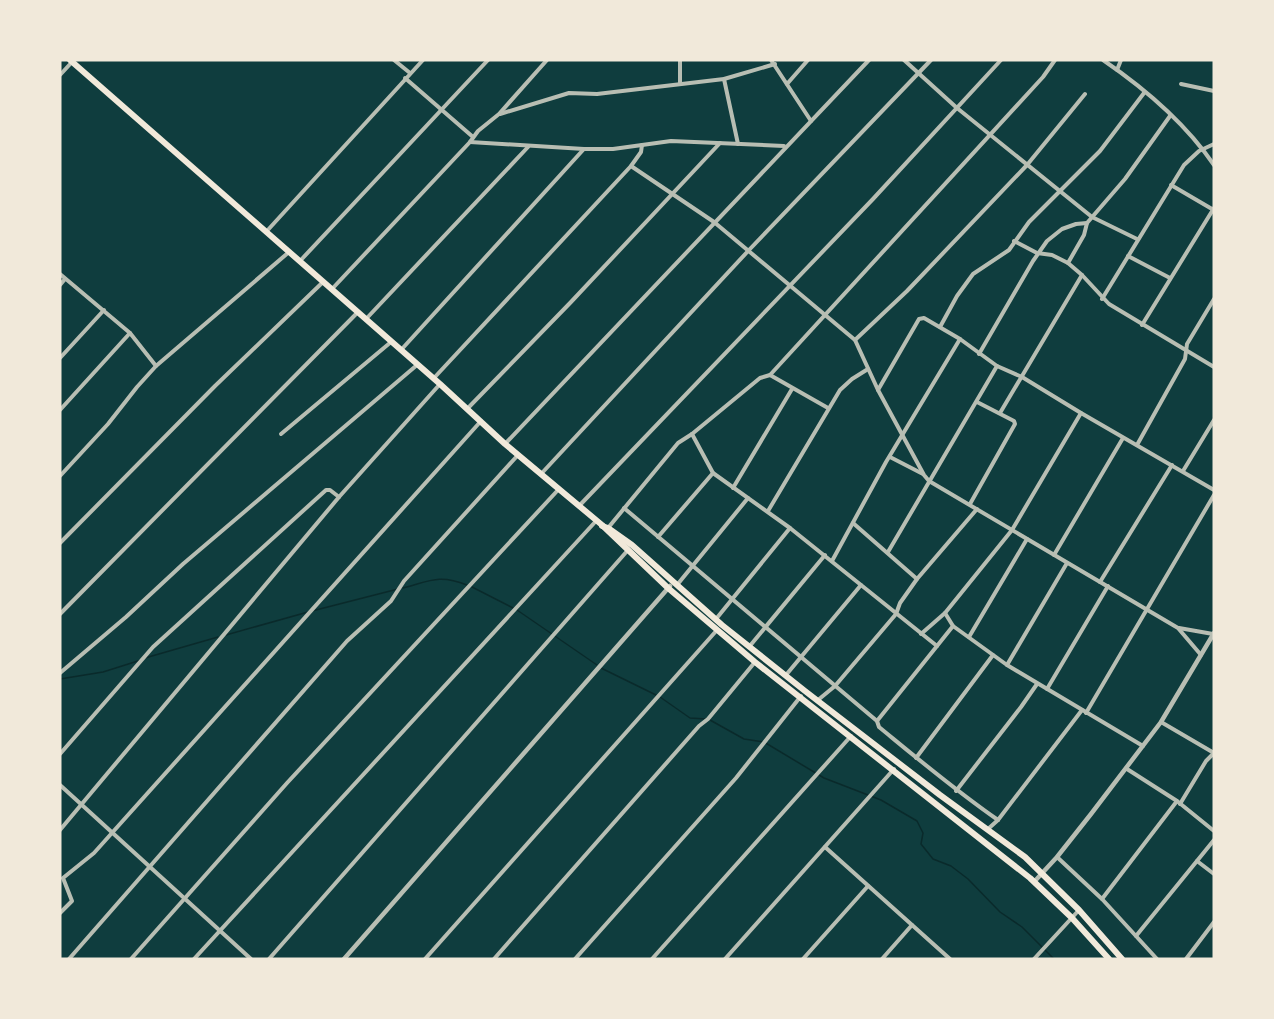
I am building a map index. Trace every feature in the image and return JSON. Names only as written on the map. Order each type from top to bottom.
[{"type":"highway","points":[[71,61],[578,507],[676,583],[716,619],[805,691],[957,808],[1025,857],[1079,910],[1122,959]]},
{"type":"highway","points":[[603,526],[668,588],[755,662],[1005,857],[1072,918],[1109,959]]},
{"type":"street","points":[[394,60],[410,74]]},
{"type":"street","points":[[266,232],[423,60]]},
{"type":"street","points":[[299,261],[488,60]]},
{"type":"street","points":[[332,289],[470,142],[480,128],[500,114],[547,60]]},
{"type":"street","points":[[680,60],[680,83]]},
{"type":"street","points":[[787,84],[808,60]]},
{"type":"street","points":[[504,444],[869,60]]},
{"type":"street","points":[[904,60],[957,108],[1092,217],[1137,239]]},
{"type":"street","points":[[540,475],[749,250],[931,60]]},
{"type":"street","points":[[578,507],[873,199],[1001,60]]},
{"type":"street","points":[[194,959],[519,604],[624,508],[678,443],[760,378],[770,375],[1043,77],[1055,60]]},
{"type":"street","points":[[1103,60],[1170,116],[1203,149],[1214,165]]},
{"type":"street","points":[[1117,70],[1121,60]]},
{"type":"street","points":[[60,75],[71,61]]},
{"type":"street","points":[[500,114],[569,93],[597,94],[724,79],[773,62],[811,121]]},
{"type":"street","points":[[405,78],[473,137]]},
{"type":"street","points":[[724,79],[738,144]]},
{"type":"street","points":[[1181,84],[1214,91]]},
{"type":"street","points":[[940,327],[957,296],[973,274],[1002,255],[1029,222],[1100,151],[1144,93]]},
{"type":"street","points":[[855,340],[907,291],[1027,165],[1085,94]]},
{"type":"street","points":[[1068,263],[1084,235],[1087,223],[1125,179],[1170,116]]},
{"type":"street","points":[[470,142],[584,149],[671,141],[785,146]]},
{"type":"street","points":[[468,408],[720,143]]},
{"type":"street","points":[[1102,299],[1184,165],[1203,149],[1214,144]]},
{"type":"street","points":[[434,378],[631,166],[641,153],[642,145]]},
{"type":"street","points":[[365,320],[528,147]]},
{"type":"street","points":[[400,350],[584,149]]},
{"type":"street","points":[[631,166],[714,222],[855,340],[878,390],[929,481],[1178,628],[1201,656]]},
{"type":"street","points":[[1142,325],[1213,208],[1171,185]]},
{"type":"street","points":[[979,354],[1037,253],[1047,241],[1062,230],[1076,224],[1087,223]]},
{"type":"street","points":[[1014,241],[1037,253],[1052,255],[1068,263],[1082,275],[1102,299],[1214,367]]},
{"type":"street","points":[[60,476],[108,424],[156,366],[289,252]]},
{"type":"street","points":[[1128,256],[1170,278]]},
{"type":"street","points":[[60,274],[130,333],[156,366]]},
{"type":"street","points":[[1000,413],[1082,275]]},
{"type":"street","points":[[60,285],[65,279]]},
{"type":"street","points":[[60,543],[223,378],[323,282]]},
{"type":"street","points":[[1137,445],[1185,359],[1187,344],[1214,299]]},
{"type":"street","points":[[60,358],[104,310]]},
{"type":"street","points":[[60,614],[358,312]]},
{"type":"street","points":[[878,390],[919,319],[924,318],[960,339],[997,366],[1022,377],[1214,490]]},
{"type":"street","points":[[60,410],[130,333]]},
{"type":"street","points":[[832,561],[903,434],[960,339]]},
{"type":"street","points":[[281,434],[392,341]]},
{"type":"street","points":[[60,673],[126,617],[183,564],[417,364]]},
{"type":"street","points":[[888,552],[997,366]]},
{"type":"street","points":[[768,511],[840,390],[868,369]]},
{"type":"street","points":[[770,375],[828,408]]},
{"type":"street","points":[[60,830],[339,497],[440,384]]},
{"type":"street","points":[[733,488],[792,389]]},
{"type":"street","points":[[970,504],[1014,429],[1014,421],[976,402]]},
{"type":"street","points":[[921,634],[945,613],[1012,530],[1081,413]]},
{"type":"street","points":[[1183,471],[1214,420]]},
{"type":"street","points":[[60,913],[72,901],[63,878],[94,853],[481,422]]},
{"type":"street","points":[[692,434],[713,473],[768,511],[825,555],[937,646]]},
{"type":"street","points":[[1054,555],[1123,438]]},
{"type":"street","points":[[69,959],[347,641],[393,598],[404,581],[518,455]]},
{"type":"street","points":[[890,457],[924,475]]},
{"type":"street","points":[[1100,582],[1172,464]]},
{"type":"street","points":[[658,537],[713,473]]},
{"type":"street","points":[[60,754],[153,647],[326,490],[330,490],[339,497]]},
{"type":"street","points":[[131,959],[287,783],[558,490]]},
{"type":"street","points":[[988,829],[998,820],[1084,711],[1148,610],[1214,495]]},
{"type":"street","points":[[344,959],[668,588],[692,567],[748,498]]},
{"type":"street","points":[[624,508],[877,721],[879,727],[916,758],[956,791],[998,820]]},
{"type":"street","points":[[818,700],[835,686],[896,614],[900,603],[917,579],[977,509]]},
{"type":"street","points":[[854,523],[917,579]]},
{"type":"street","points":[[716,619],[790,528]]},
{"type":"street","points":[[969,637],[1027,539]]},
{"type":"street","points":[[269,959],[558,627],[628,550]]},
{"type":"street","points":[[750,647],[825,555]]},
{"type":"street","points":[[1007,665],[1066,563]]},
{"type":"street","points":[[786,675],[861,585]]},
{"type":"street","points":[[1047,690],[1108,586]]},
{"type":"street","points":[[945,613],[953,626],[1007,665],[1143,746]]},
{"type":"street","points":[[877,721],[953,626]]},
{"type":"street","points":[[1034,882],[1127,769],[1161,722],[1214,633],[1178,628]]},
{"type":"street","points":[[425,959],[718,630]]},
{"type":"street","points":[[916,758],[993,654]]},
{"type":"street","points":[[494,959],[755,662]]},
{"type":"street","points":[[956,791],[1037,684]]},
{"type":"street","points":[[574,959],[736,778],[805,691]]},
{"type":"street","points":[[1102,899],[1178,803],[1206,761],[1214,753],[1161,722]]},
{"type":"street","points":[[652,959],[851,736]]},
{"type":"street","points":[[1127,769],[1178,803],[1214,831]]},
{"type":"street","points":[[725,959],[894,770]]},
{"type":"street","points":[[60,785],[251,959]]},
{"type":"street","points":[[1136,936],[1214,840]]},
{"type":"street","points":[[825,847],[950,959]]},
{"type":"street","points":[[1056,857],[1102,899],[1157,959]]},
{"type":"street","points":[[1197,861],[1214,874]]},
{"type":"street","points":[[803,959],[868,886]]},
{"type":"street","points":[[1034,959],[1079,910]]},
{"type":"street","points":[[1186,959],[1214,922]]},
{"type":"street","points":[[882,959],[912,925]]},
{"type":"waterway","points":[[403,588],[442,579],[467,585]]},
{"type":"waterway","points":[[472,587],[513,608]]},
{"type":"waterway","points":[[312,611],[398,589]]},
{"type":"waterway","points":[[517,610],[597,665]]},
{"type":"waterway","points":[[226,635],[308,612]]},
{"type":"waterway","points":[[145,658],[218,637]]},
{"type":"waterway","points":[[60,679],[103,672],[141,660]]},
{"type":"waterway","points":[[601,668],[656,695]]},
{"type":"waterway","points":[[660,697],[690,718],[706,719]]},
{"type":"waterway","points":[[710,720],[744,739],[764,742],[824,778],[881,800],[917,821],[923,833],[921,844],[933,859],[951,866],[968,879],[1000,912],[1022,927],[1054,959]]}]
